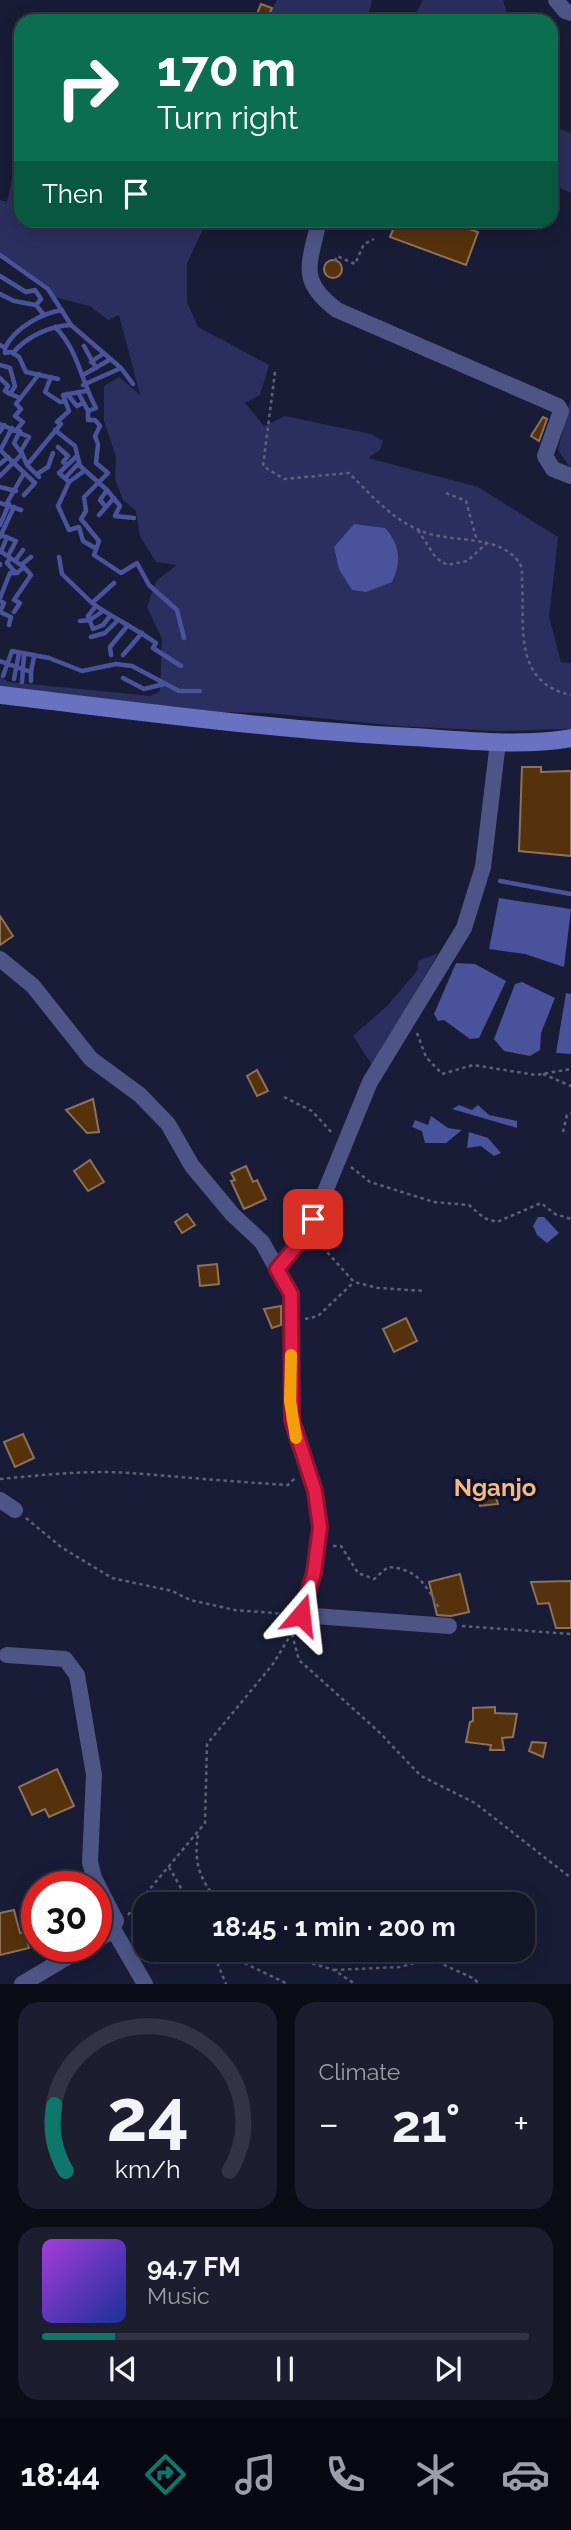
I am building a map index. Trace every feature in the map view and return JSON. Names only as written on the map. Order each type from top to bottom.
[{"type":"street","points":[[556,0],[565,11],[571,13]]},
{"type":"street","points":[[318,228],[309,267],[310,282],[319,297],[337,310],[558,406],[561,411],[560,418],[545,456],[553,469],[571,476]]},
{"type":"street","points":[[0,695],[315,731],[534,743],[571,738]]},
{"type":"street","points":[[277,1269],[309,1231],[370,1082],[464,928],[483,867],[498,742]]},
{"type":"street","points":[[0,959],[33,986],[91,1059],[140,1095],[162,1117],[192,1166],[233,1215],[262,1242],[291,1294],[292,1420],[318,1509],[319,1545],[314,1573],[301,1615],[449,1626]]},
{"type":"street","points":[[0,1500],[15,1510]]},
{"type":"street","points":[[7,1655],[65,1658],[77,1675],[94,1775],[90,1863],[94,1878],[116,1921],[113,1929],[127,1948],[145,1984]]},
{"type":"street","points":[[22,1984],[59,1962]]},
{"type":"path","points":[[335,261],[337,256],[355,264],[364,244],[374,239]]},
{"type":"path","points":[[275,372],[263,466],[284,479],[349,473],[380,503],[418,530],[436,558],[447,565],[467,561],[486,544]]},
{"type":"path","points":[[446,493],[467,501],[477,541]]},
{"type":"path","points":[[418,530],[477,541],[511,552],[521,565],[522,642],[535,676],[560,693],[571,695]]},
{"type":"path","points":[[410,1017],[426,1056],[442,1074],[473,1065],[543,1074],[571,1069]]},
{"type":"path","points":[[543,1074],[571,1086]]},
{"type":"path","points":[[284,1097],[312,1111],[343,1153],[370,1181],[434,1202],[469,1205],[484,1218],[497,1222],[541,1203],[555,1214],[571,1219]]},
{"type":"path","points":[[563,1132],[567,1115],[571,1113]]},
{"type":"path","points":[[309,1231],[354,1282],[378,1288],[425,1291]]},
{"type":"path","points":[[292,1322],[318,1316],[354,1282]]},
{"type":"path","points":[[0,1479],[52,1474],[130,1473],[173,1479],[288,1485],[306,1468]]},
{"type":"path","points":[[15,1510],[61,1547],[112,1578],[172,1591],[190,1600],[235,1610],[301,1615],[272,1664],[207,1744],[205,1823],[147,1892]]},
{"type":"path","points":[[319,1545],[341,1546],[358,1573],[374,1579],[388,1567],[406,1568],[425,1584],[449,1626],[482,1625],[571,1634]]},
{"type":"path","points":[[292,1634],[299,1660],[378,1731],[421,1776],[475,1803],[571,1878]]},
{"type":"path","points":[[199,1832],[195,1854],[201,1879],[211,1892]]},
{"type":"path","points":[[169,1867],[183,1892]]},
{"type":"path","points":[[113,1929],[133,1909]]},
{"type":"path","points":[[127,1948],[133,1948]]},
{"type":"path","points":[[334,1970],[400,1967],[431,1959],[475,1979],[478,1984]]},
{"type":"path","points":[[217,1962],[226,1984]]},
{"type":"path","points":[[242,1962],[288,1984]]},
{"type":"path","points":[[306,1962],[334,1970],[355,1984]]},
{"type":"shaded area","points":[[277,0],[372,0],[369,14],[270,14]]},
{"type":"shaded area","points":[[423,0],[503,0],[507,14],[416,14]]},
{"type":"shaded area","points":[[558,128],[571,133],[571,193],[558,187]]},
{"type":"shaded area","points":[[14,170],[14,228],[204,228],[187,263],[187,302],[198,327],[269,365],[260,395],[245,403],[264,426],[285,416],[371,434],[383,441],[380,450],[368,458],[478,487],[558,537],[549,617],[561,662],[571,663],[571,729],[497,731],[399,726],[268,713],[221,712],[0,688],[0,677],[9,682],[151,696],[160,691],[162,639],[147,607],[156,581],[177,565],[156,562],[140,536],[136,511],[123,500],[115,479],[116,457],[104,421],[104,386],[119,377],[140,395],[119,315],[108,320],[90,306],[54,297],[39,281],[0,255],[0,200],[7,202]]},
{"type":"shaded area","points":[[571,398],[571,469],[558,450]]},
{"type":"shaded area","points":[[354,524],[385,528],[394,540],[398,560],[392,582],[366,592],[352,590],[339,569],[334,547]]},
{"type":"shaded area","points":[[499,898],[571,909],[564,967],[525,954],[489,949]]},
{"type":"shaded area","points":[[438,953],[373,1066],[353,1036],[388,1005],[418,970],[418,961]]},
{"type":"shaded area","points":[[456,963],[475,964],[506,981],[479,1038],[470,1039],[444,1020],[438,1021],[434,1014]]},
{"type":"shaded area","points":[[522,982],[555,998],[541,1033],[540,1050],[530,1056],[504,1051],[494,1039],[515,984]]},
{"type":"shaded area","points":[[566,993],[571,994],[571,1054],[556,1053]]},
{"type":"shaded area","points":[[459,1105],[472,1110],[478,1105],[489,1115],[517,1121],[517,1128],[452,1109]]},
{"type":"shaded area","points":[[431,1116],[448,1128],[462,1130],[446,1143],[425,1143],[422,1131],[412,1127],[415,1120],[428,1125]]},
{"type":"shaded area","points":[[469,1132],[488,1138],[501,1153],[494,1156],[481,1146],[467,1148]]},
{"type":"shaded area","points":[[538,1217],[544,1217],[559,1233],[547,1243],[537,1235],[533,1226]]},
{"type":"building","points":[[261,4],[272,8],[269,14],[257,14]]},
{"type":"building","points":[[394,228],[466,228],[478,232],[466,265],[390,237]]},
{"type":"building","points":[[333,260],[339,263],[342,269],[339,275],[333,278],[327,275],[324,269],[327,263]]},
{"type":"building","points":[[543,417],[547,419],[539,441],[531,436]]},
{"type":"building","points":[[522,767],[541,767],[541,772],[571,771],[571,856],[519,851]]},
{"type":"building","points":[[0,916],[13,936],[0,945]]},
{"type":"building","points":[[257,1070],[268,1091],[257,1096],[247,1076]]},
{"type":"building","points":[[93,1099],[99,1132],[87,1133],[66,1110]]},
{"type":"building","points":[[90,1160],[104,1182],[88,1191],[74,1171]]},
{"type":"building","points":[[246,1166],[253,1182],[257,1180],[266,1199],[244,1209],[231,1181],[235,1180],[231,1173]]},
{"type":"building","points":[[187,1214],[195,1225],[182,1233],[175,1222]]},
{"type":"building","points":[[217,1264],[219,1284],[200,1286],[198,1266]]},
{"type":"building","points":[[281,1306],[281,1325],[272,1328],[264,1309]]},
{"type":"building","points":[[406,1318],[417,1341],[394,1352],[383,1329]]},
{"type":"building","points":[[23,1434],[34,1458],[15,1467],[4,1442]]},
{"type":"building","points":[[494,1491],[498,1504],[480,1506],[478,1494]]},
{"type":"building","points":[[460,1574],[469,1612],[451,1616],[437,1615],[429,1582]]},
{"type":"building","points":[[571,1581],[571,1628],[556,1628],[549,1603],[538,1604],[531,1582]]},
{"type":"building","points":[[495,1707],[495,1713],[517,1714],[513,1737],[502,1738],[504,1750],[490,1750],[491,1745],[466,1742],[470,1722],[473,1721],[473,1708]]},
{"type":"building","points":[[532,1742],[546,1743],[543,1757],[529,1751]]},
{"type":"building","points":[[57,1769],[74,1806],[49,1817],[45,1809],[32,1815],[19,1787]]},
{"type":"building","points":[[14,1910],[21,1933],[21,1950],[0,1955],[0,1913]]},
{"type":"waterway","points":[[0,255],[48,289],[71,325],[121,368],[133,384]]},
{"type":"waterway","points":[[0,276],[26,292],[35,290],[41,299],[36,305],[44,315]]},
{"type":"waterway","points":[[0,294],[14,301],[36,305]]},
{"type":"waterway","points":[[5,348],[15,334],[30,322],[62,310]]},
{"type":"waterway","points":[[13,353],[39,333],[71,325]]},
{"type":"waterway","points":[[55,327],[69,345],[96,408],[88,411],[88,420],[95,420],[100,426],[95,436],[98,444],[96,463],[108,473],[84,497],[86,511],[81,519],[99,541],[94,555],[121,573],[137,563],[149,585],[177,610],[184,638]]},
{"type":"waterway","points":[[0,345],[5,348],[5,353],[11,352],[19,357],[26,372],[58,379]]},
{"type":"waterway","points":[[84,346],[96,368]]},
{"type":"waterway","points":[[91,362],[104,353]]},
{"type":"waterway","points":[[83,375],[111,359]]},
{"type":"waterway","points":[[0,365],[10,368],[15,386],[10,394],[20,398]]},
{"type":"waterway","points":[[83,385],[121,368]]},
{"type":"waterway","points":[[17,429],[23,422],[15,416],[21,409],[16,404],[39,374]]},
{"type":"waterway","points":[[51,377],[45,392],[60,402],[65,401]]},
{"type":"waterway","points":[[0,378],[8,386],[5,391],[10,394]]},
{"type":"waterway","points":[[27,465],[61,424],[57,422],[69,411],[63,395],[86,391]]},
{"type":"waterway","points":[[78,392],[88,411]]},
{"type":"waterway","points":[[67,394],[77,406],[83,403]]},
{"type":"waterway","points":[[0,424],[29,437],[21,451],[27,465],[39,477]]},
{"type":"waterway","points":[[0,432],[4,425]]},
{"type":"waterway","points":[[0,451],[12,428]]},
{"type":"waterway","points":[[55,430],[75,446],[80,466],[107,490],[120,506],[115,516],[134,518]]},
{"type":"waterway","points":[[0,476],[22,454],[14,443],[20,431]]},
{"type":"waterway","points":[[58,447],[68,456],[63,462],[67,465]]},
{"type":"waterway","points":[[0,450],[35,483],[24,495]]},
{"type":"waterway","points":[[37,474],[48,467],[53,453]]},
{"type":"waterway","points":[[77,456],[59,473],[69,482],[58,506],[69,530],[79,527],[83,541],[95,548]]},
{"type":"waterway","points":[[0,464],[8,457]]},
{"type":"waterway","points":[[65,478],[78,464]]},
{"type":"waterway","points":[[69,482],[84,471]]},
{"type":"waterway","points":[[7,503],[24,473]]},
{"type":"waterway","points":[[0,487],[16,491]]},
{"type":"waterway","points":[[105,506],[100,500],[107,490]]},
{"type":"waterway","points":[[99,515],[114,498]]},
{"type":"waterway","points":[[0,503],[21,510]]},
{"type":"waterway","points":[[0,525],[9,504]]},
{"type":"waterway","points":[[0,537],[14,507]]},
{"type":"waterway","points":[[1,535],[16,541],[8,556]]},
{"type":"waterway","points":[[1,552],[7,537]]},
{"type":"waterway","points":[[15,561],[23,550]]},
{"type":"waterway","points":[[0,551],[24,567],[17,573],[10,573],[0,598]]},
{"type":"waterway","points":[[21,565],[31,557]]},
{"type":"waterway","points":[[59,557],[62,574],[92,603]]},
{"type":"waterway","points":[[10,558],[7,563],[16,573]]},
{"type":"waterway","points":[[14,612],[20,603],[14,600],[31,575],[24,567]]},
{"type":"waterway","points":[[114,583],[92,603],[156,643],[153,648],[181,666]]},
{"type":"waterway","points":[[0,601],[4,603],[0,612],[11,617],[9,625]]},
{"type":"waterway","points":[[96,606],[88,616],[93,629],[103,625],[110,616]]},
{"type":"waterway","points":[[80,621],[90,620],[103,611]]},
{"type":"waterway","points":[[91,637],[105,633],[117,621]]},
{"type":"waterway","points":[[111,655],[110,647],[128,625]]},
{"type":"waterway","points":[[123,655],[142,633]]},
{"type":"waterway","points":[[3,676],[12,651],[49,658],[82,671],[116,664],[132,666],[179,691],[200,691]]},
{"type":"waterway","points":[[14,679],[19,653]]},
{"type":"waterway","points":[[22,682],[24,655]]},
{"type":"waterway","points":[[31,672],[34,657]]},
{"type":"waterway","points":[[0,661],[31,672],[31,681]]},
{"type":"waterway","points":[[123,678],[144,689],[164,684]]},
{"type":"waterway","points":[[500,881],[571,894]]},
{"type":"slow traffic","points":[[291,1355],[290,1401],[296,1438]]},
{"type":"district","name":"Nganjo","points":[[495,1488]]},
{"type":"route","points":[[301,1615],[314,1573],[320,1527],[315,1491],[296,1440],[292,1420],[291,1294],[277,1269],[309,1231],[313,1219]]}]
